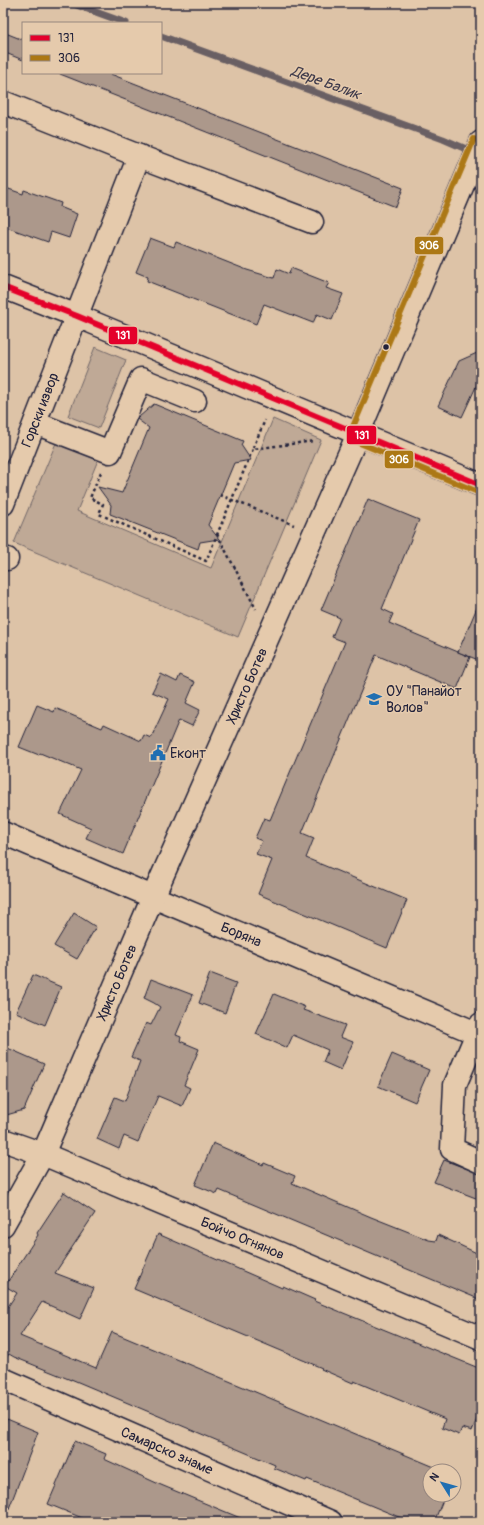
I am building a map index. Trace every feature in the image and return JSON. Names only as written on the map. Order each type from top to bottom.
[{"type":"street","points":[[3,102],[312,222]]},
{"type":"street","name":"Христо Ботев","points":[[3,1225],[43,1154],[153,898],[358,434],[481,142]]},
{"type":"street","name":"Горски извор","points":[[3,504],[10,469],[35,422],[139,156]]},
{"type":"street","points":[[3,287],[77,316],[481,485]]},
{"type":"street","points":[[35,422],[110,452],[141,379],[195,401]]},
{"type":"street","name":"Боряна","points":[[3,833],[153,898],[480,1031]]},
{"type":"street","points":[[480,1031],[455,1085],[452,1150],[481,1162]]},
{"type":"street","name":"Бойчо Огнянов","points":[[3,1140],[43,1154],[481,1338]]},
{"type":"street","name":"Самарско знаме","points":[[3,1379],[332,1522]]},
{"type":"path","points":[[110,452],[90,498],[102,504],[98,514],[206,561],[274,399]]},
{"type":"path","points":[[253,449],[321,440]]},
{"type":"path","points":[[220,495],[286,522]]},
{"type":"path","points":[[218,534],[269,637]]},
{"type":"shaded area","points":[[95,347],[126,360],[99,428],[68,416]]},
{"type":"shaded area","points":[[273,419],[321,440],[238,637],[14,543],[56,443],[98,460],[77,511],[211,568]]},
{"type":"building","points":[[3,32],[22,40],[22,60],[3,52]]},
{"type":"building","points":[[60,74],[111,74],[403,188],[396,207]]},
{"type":"building","points":[[3,187],[23,194],[24,190],[61,203],[60,207],[77,214],[69,238],[51,232],[48,242],[3,226]]},
{"type":"building","points":[[150,238],[174,247],[176,242],[247,270],[274,278],[277,269],[289,274],[291,268],[329,283],[326,288],[343,294],[332,320],[317,314],[313,323],[264,304],[256,324],[147,281],[148,277],[136,272]]},
{"type":"building","points":[[477,353],[481,366],[481,376],[462,417],[438,406],[459,361]]},
{"type":"building","points":[[154,404],[243,441],[241,445],[251,460],[234,463],[208,525],[219,539],[200,542],[198,549],[110,514],[111,505],[98,487],[122,493],[149,428],[137,419]]},
{"type":"building","points":[[368,499],[419,520],[382,609],[393,614],[389,623],[470,657],[457,689],[376,655],[302,833],[314,838],[306,858],[407,900],[387,948],[258,894],[272,860],[256,854],[262,841],[255,838],[264,818],[270,820],[345,642],[332,637],[340,618],[321,610]]},
{"type":"building","points":[[481,598],[481,661],[458,652]]},
{"type":"building","points":[[161,674],[177,682],[180,675],[195,682],[186,703],[200,710],[192,726],[179,720],[123,854],[86,838],[91,828],[60,814],[81,770],[40,753],[39,755],[19,747],[37,705],[54,712],[55,708],[102,728],[104,724],[141,741],[144,735],[151,738],[169,699],[152,692]]},
{"type":"building","points":[[74,913],[96,927],[77,959],[54,946]]},
{"type":"building","points":[[210,973],[236,983],[225,1013],[199,1003]]},
{"type":"building","points":[[33,975],[61,987],[45,1025],[16,1012]]},
{"type":"building","points":[[151,979],[193,995],[176,1035],[181,1037],[180,1041],[199,1049],[184,1085],[190,1088],[182,1106],[158,1096],[138,1142],[124,1136],[119,1149],[97,1139],[115,1097],[125,1101],[140,1061],[131,1057],[146,1023],[151,1025],[160,1007],[144,998]]},
{"type":"building","points":[[274,994],[305,1007],[303,1010],[345,1025],[340,1037],[353,1042],[341,1070],[323,1062],[328,1050],[293,1035],[287,1048],[256,1034]]},
{"type":"building","points":[[3,1046],[44,1064],[24,1110],[3,1116]]},
{"type":"building","points":[[392,1054],[429,1070],[415,1102],[378,1086]]},
{"type":"building","points":[[213,1143],[263,1165],[264,1163],[295,1176],[292,1183],[371,1217],[429,1240],[436,1241],[438,1235],[481,1255],[481,1300],[219,1190],[217,1194],[195,1185]]},
{"type":"building","points":[[444,1160],[481,1174],[481,1200],[434,1182]]},
{"type":"building","points":[[64,1192],[95,1213],[55,1273],[94,1288],[80,1319],[42,1302],[20,1336],[96,1368],[112,1332],[425,1463],[422,1463],[422,1503],[442,1503],[434,1522],[411,1522],[307,1479],[306,1481],[274,1468],[275,1465],[9,1354],[3,1362],[3,1314],[17,1293],[5,1286],[38,1235],[37,1233]]},
{"type":"building","points":[[158,1234],[282,1288],[283,1286],[315,1300],[314,1301],[481,1369],[481,1409],[472,1431],[462,1428],[459,1435],[442,1428],[445,1419],[354,1381],[353,1383],[321,1369],[322,1368],[134,1289]]},
{"type":"building","points":[[7,1419],[38,1432],[5,1519],[3,1519],[3,1429]]},
{"type":"building","points":[[75,1441],[106,1454],[104,1459],[161,1485],[250,1522],[92,1522],[48,1504]]},
{"type":"waterway","name":"Дере Балик","points":[[71,3],[123,22]]},
{"type":"waterway","name":"Дере Балик","points":[[162,36],[443,139],[473,152]]},
{"type":"transit line","name":"306","points":[[474,139],[350,434],[351,438],[355,441],[478,492]]},
{"type":"transit line","name":"131","points":[[3,287],[77,316],[481,485]]},
{"type":"place","name":"ОУ \"Панайот Волов\"","points":[[374,699]]},
{"type":"place","name":"Еконт","points":[[158,753]]}]
